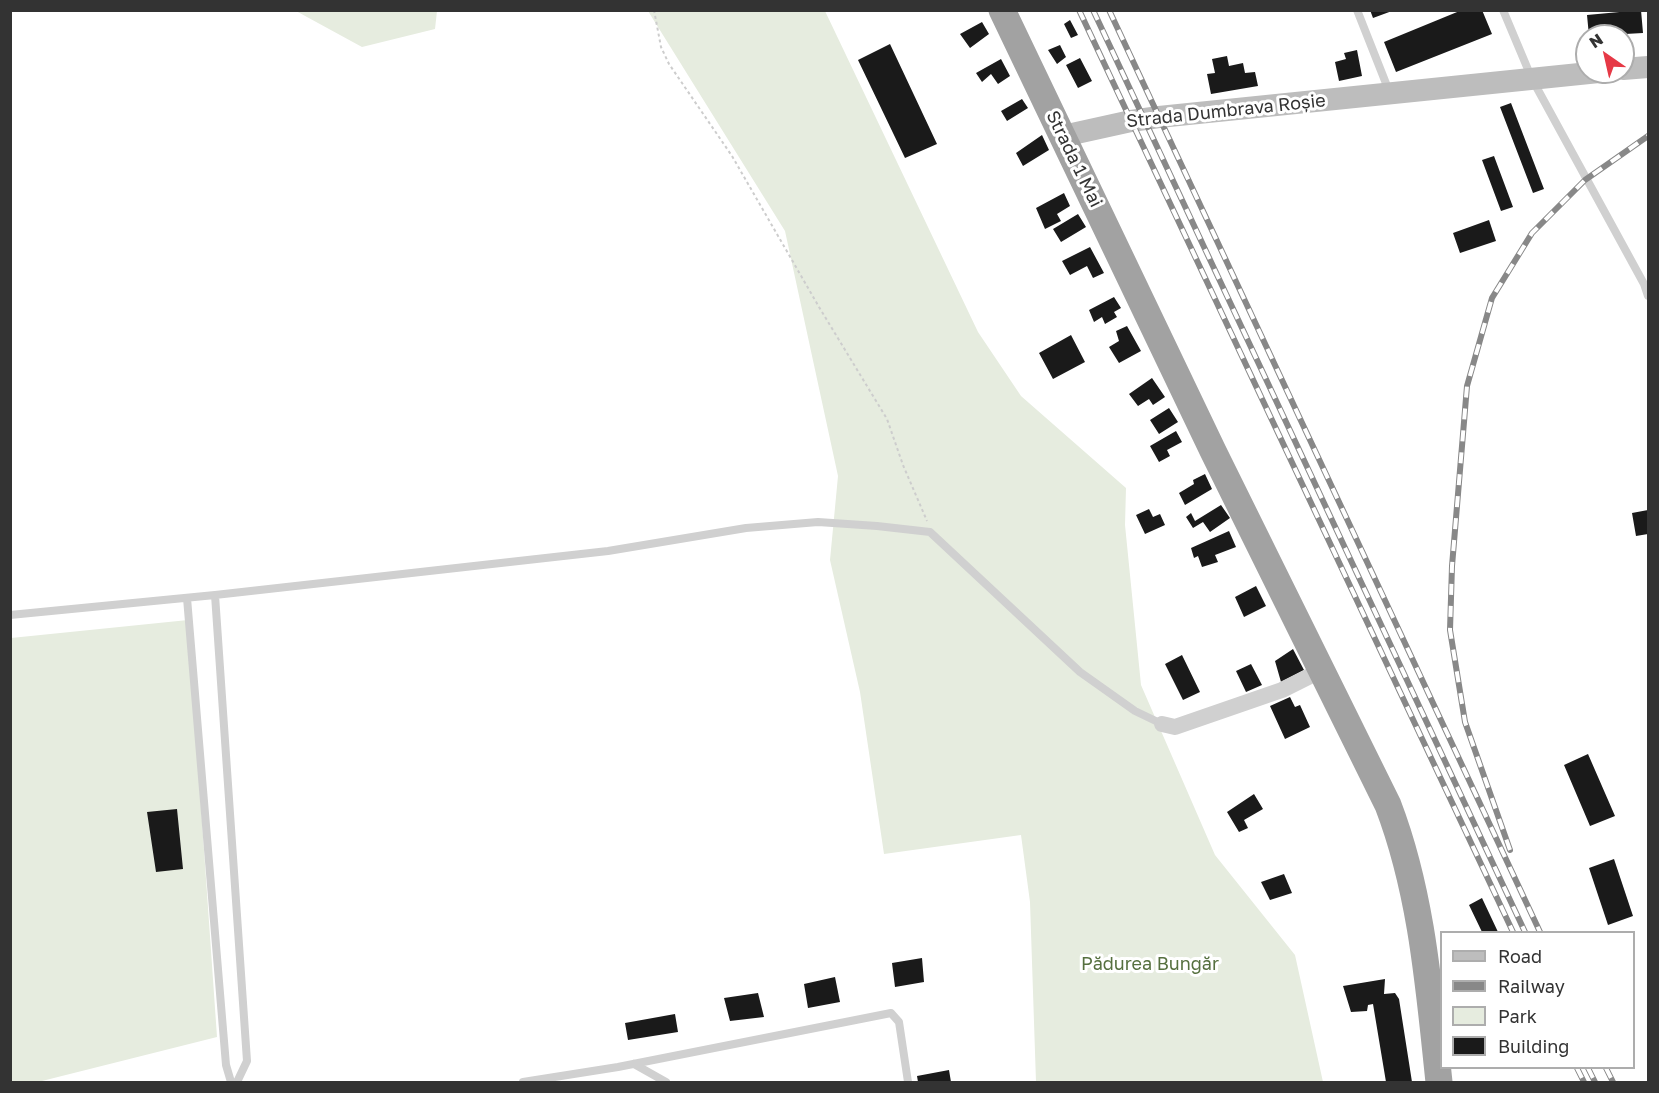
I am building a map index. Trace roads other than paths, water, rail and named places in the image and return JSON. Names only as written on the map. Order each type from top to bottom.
[{"type":"highway","name":"Strada 1 Mai","points":[[1002,10],[1388,805],[1408,865],[1422,933],[1439,1083]]},
{"type":"main road","name":"Strada Dumbrava Roșie","points":[[1063,136],[1138,120],[1575,75]]},
{"type":"street","points":[[1162,724],[1175,727],[1282,690],[1322,670]]},
{"type":"lane","points":[[1357,10],[1390,94]]},
{"type":"lane","points":[[1503,10],[1532,79],[1644,284],[1648,296]]},
{"type":"lane","points":[[10,615],[187,598],[608,551],[746,528],[818,522],[877,526],[930,532],[1080,672],[1135,711],[1162,724]]},
{"type":"lane","points":[[214,595],[247,1060],[237,1083]]},
{"type":"lane","points":[[187,598],[226,1065],[231,1083]]},
{"type":"lane","points":[[523,1083],[634,1064],[891,1013],[899,1022],[908,1083]]},
{"type":"lane","points":[[634,1064],[666,1083]]},
{"type":"railway","points":[[1079,10],[1513,931]]},
{"type":"railway","points":[[1093,10],[1525,931]]},
{"type":"railway","points":[[1109,10],[1540,931]]},
{"type":"railway","points":[[1510,850],[1465,722],[1450,630],[1452,566],[1467,386],[1492,298],[1532,233],[1585,180],[1648,136]]},
{"type":"railway","points":[[1578,1069],[1584,1082]]},
{"type":"railway","points":[[1588,1069],[1595,1082]]},
{"type":"railway","points":[[1606,1069],[1613,1082]]},
{"type":"park label","name":"Pădurea Bungăr","points":[[1150,964]]}]
